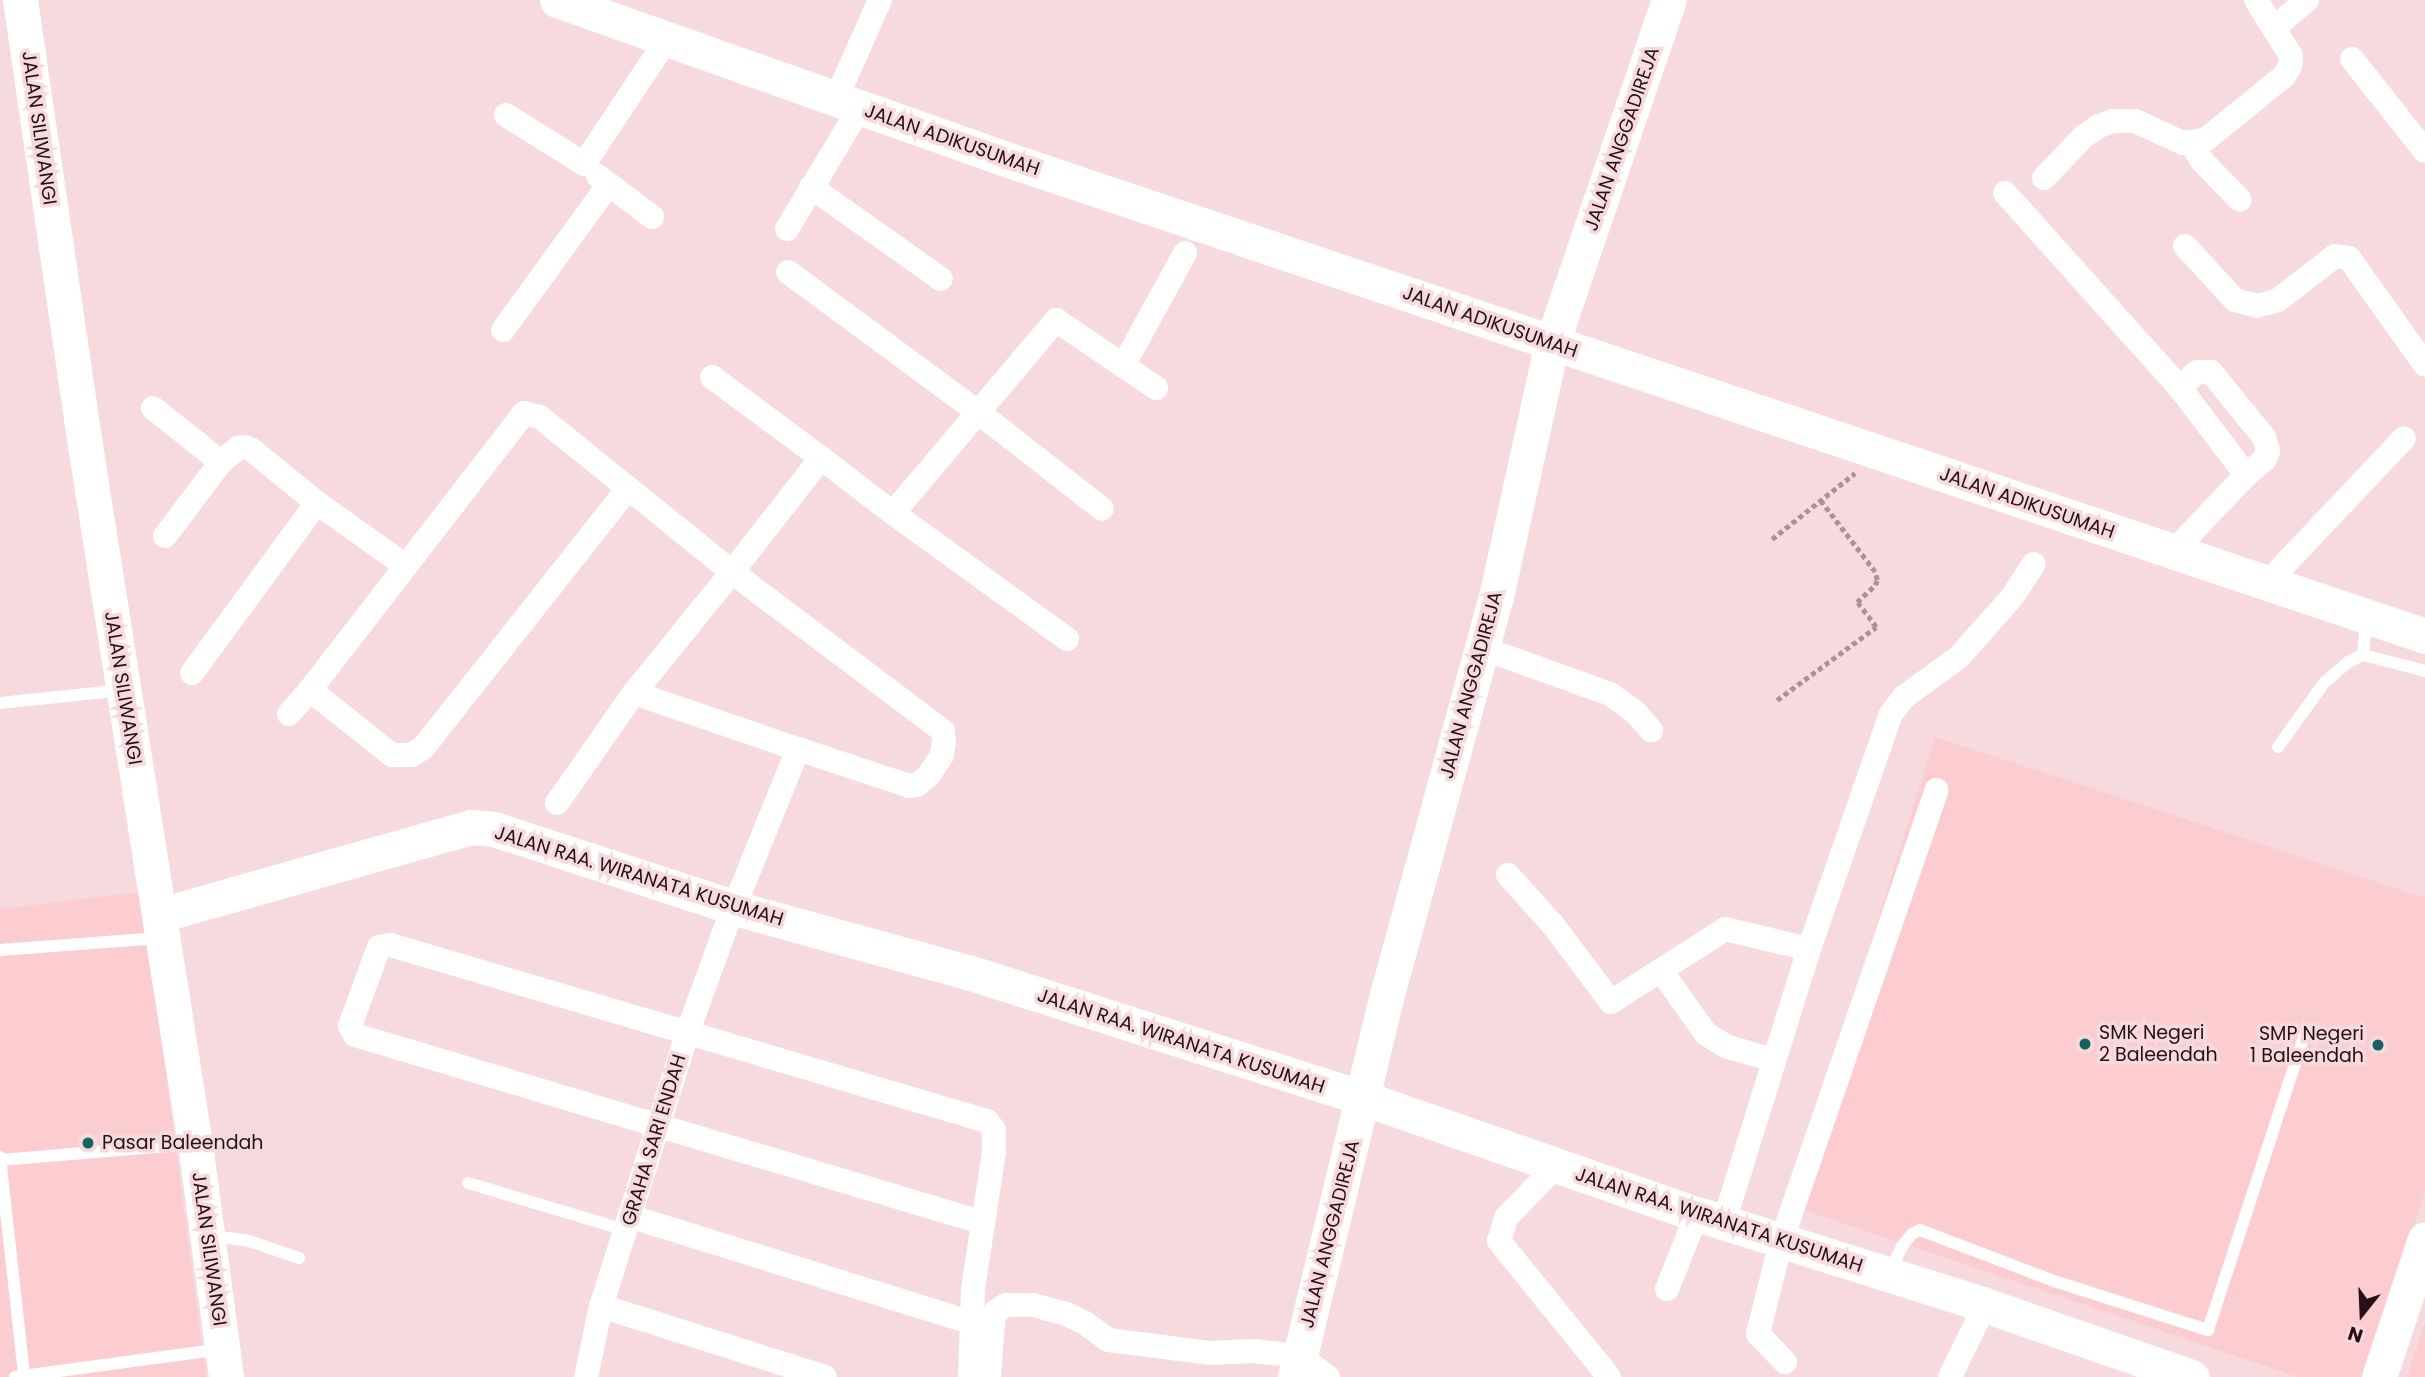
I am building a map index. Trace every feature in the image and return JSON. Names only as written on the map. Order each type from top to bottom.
[{"type":"main road","name":"JALAN SILIWANGI","points":[[20,0],[123,690],[195,1144],[224,1363]]},
{"type":"main road","name":"JALAN ADIKUSUMAH","points":[[557,0],[847,105],[2425,636]]},
{"type":"main road","name":"JALAN ANGGADIREJA","points":[[1298,1367],[1388,992],[1482,648],[1552,343],[1669,0]]},
{"type":"main road","name":"JALAN RAA. WIRANATA KUSUMAH","points":[[162,927],[471,827],[515,835],[735,908],[956,969],[1363,1098],[1781,1242],[1985,1305],[2192,1377]]},
{"type":"main road","points":[[2379,1377],[2425,1239]]},
{"type":"street","points":[[787,229],[811,187],[847,105],[880,0]]},
{"type":"street","points":[[2044,178],[2083,137],[2099,126],[2113,121],[2135,121],[2183,143],[2192,144],[2205,140],[2284,76],[2290,66],[2291,56],[2256,0]]},
{"type":"street","points":[[2274,27],[2306,0]]},
{"type":"street","points":[[584,164],[667,39]]},
{"type":"street","points":[[2352,58],[2425,151]]},
{"type":"street","points":[[506,115],[584,164],[652,217]]},
{"type":"street","points":[[2192,144],[2202,161],[2240,200]]},
{"type":"street","points":[[503,330],[609,184]]},
{"type":"street","points":[[811,187],[941,279]]},
{"type":"street","points":[[2005,193],[2180,388],[2246,475]]},
{"type":"street","points":[[2185,246],[2235,300],[2257,306],[2278,300],[2335,256],[2348,258],[2425,365]]},
{"type":"street","points":[[1123,366],[1185,253]]},
{"type":"street","points":[[788,272],[978,412],[1102,509]]},
{"type":"street","points":[[893,513],[1056,320],[1156,388]]},
{"type":"street","points":[[2174,552],[2246,475],[2265,459],[2268,451],[2264,437],[2211,373],[2197,372],[2180,388]]},
{"type":"street","points":[[712,377],[893,513],[1068,639]]},
{"type":"street","points":[[153,408],[221,463]]},
{"type":"street","points":[[289,714],[524,413],[540,417],[627,490],[732,572],[943,731],[942,755],[928,776],[917,785],[909,786],[634,693]]},
{"type":"street","points":[[2267,583],[2404,438]]},
{"type":"street","points":[[165,536],[221,463],[239,448],[252,450],[317,503],[406,566]]},
{"type":"street","points":[[557,803],[634,693],[821,458]]},
{"type":"street","points":[[310,690],[392,755],[411,755],[423,748],[627,490]]},
{"type":"street","points":[[192,673],[317,503]]},
{"type":"street","points":[[1667,1289],[1710,1218],[1773,1060],[1891,714],[1904,697],[1959,657],[2013,596],[2034,564]]},
{"type":"street","points":[[1482,648],[1610,694],[1636,713],[1651,730]]},
{"type":"street","name":"GRAHA SARI ENDAH","points":[[586,1377],[601,1306],[687,1034],[798,748]]},
{"type":"street","points":[[1785,1362],[1758,1334],[1781,1242],[1937,790]]},
{"type":"street","points":[[1508,875],[1553,925],[1608,1000],[1614,1002],[1725,929],[1810,949]]},
{"type":"street","points":[[970,1377],[970,1322],[981,1222],[993,1152],[994,1130],[987,1121],[384,944],[379,947],[349,1026],[355,1035],[981,1222]]},
{"type":"street","points":[[1662,972],[1706,1034],[1728,1047],[1773,1060]]},
{"type":"street","points":[[1556,1166],[1506,1218],[1499,1241],[1609,1377]]},
{"type":"street","points":[[628,1223],[970,1322]]},
{"type":"street","points":[[989,1377],[993,1322],[996,1311],[1006,1305],[1033,1305],[1066,1314],[1085,1323],[1108,1340],[1209,1353],[1252,1351],[1328,1377]]},
{"type":"street","points":[[1950,1377],[1985,1305]]},
{"type":"street","points":[[601,1306],[825,1377]]},
{"type":"lane","points":[[2363,655],[2367,617]]},
{"type":"lane","points":[[2278,747],[2324,683],[2348,662],[2363,655],[2425,671]]},
{"type":"lane","points":[[0,703],[123,690]]},
{"type":"lane","points":[[0,950],[162,927]]},
{"type":"lane","points":[[1887,1275],[1902,1246],[1912,1234],[1920,1230],[2054,1281],[2208,1330],[2306,1030]]},
{"type":"lane","points":[[24,1376],[0,1159],[195,1144]]},
{"type":"lane","points":[[468,1183],[628,1223]]},
{"type":"lane","points":[[208,1245],[228,1238],[249,1241],[299,1258]]},
{"type":"lane","points":[[15,1377],[224,1363]]},
{"type":"path","points":[[1772,538],[1881,454]]},
{"type":"path","points":[[1777,700],[1876,627],[1857,602],[1875,585],[1875,572],[1820,500]]},
{"type":"shaded area","name":"SMK Negeri 2 Baleendah","points":[[1935,737],[2425,898],[2425,1191],[2366,1377],[2298,1377],[1789,1205]]},
{"type":"shaded area","name":"Pasar Baleendah","points":[[142,892],[206,1377],[0,1377],[0,909]]},
{"type":"shaded area","points":[[2425,1323],[2425,1377],[2407,1377]]},
{"type":"place","name":"SMK Negeri 2 Baleendah","points":[[2085,1044]]},
{"type":"place","name":"SMP Negeri 1 Baleendah","points":[[2378,1045]]},
{"type":"place","name":"Pasar Baleendah","points":[[88,1143]]}]
